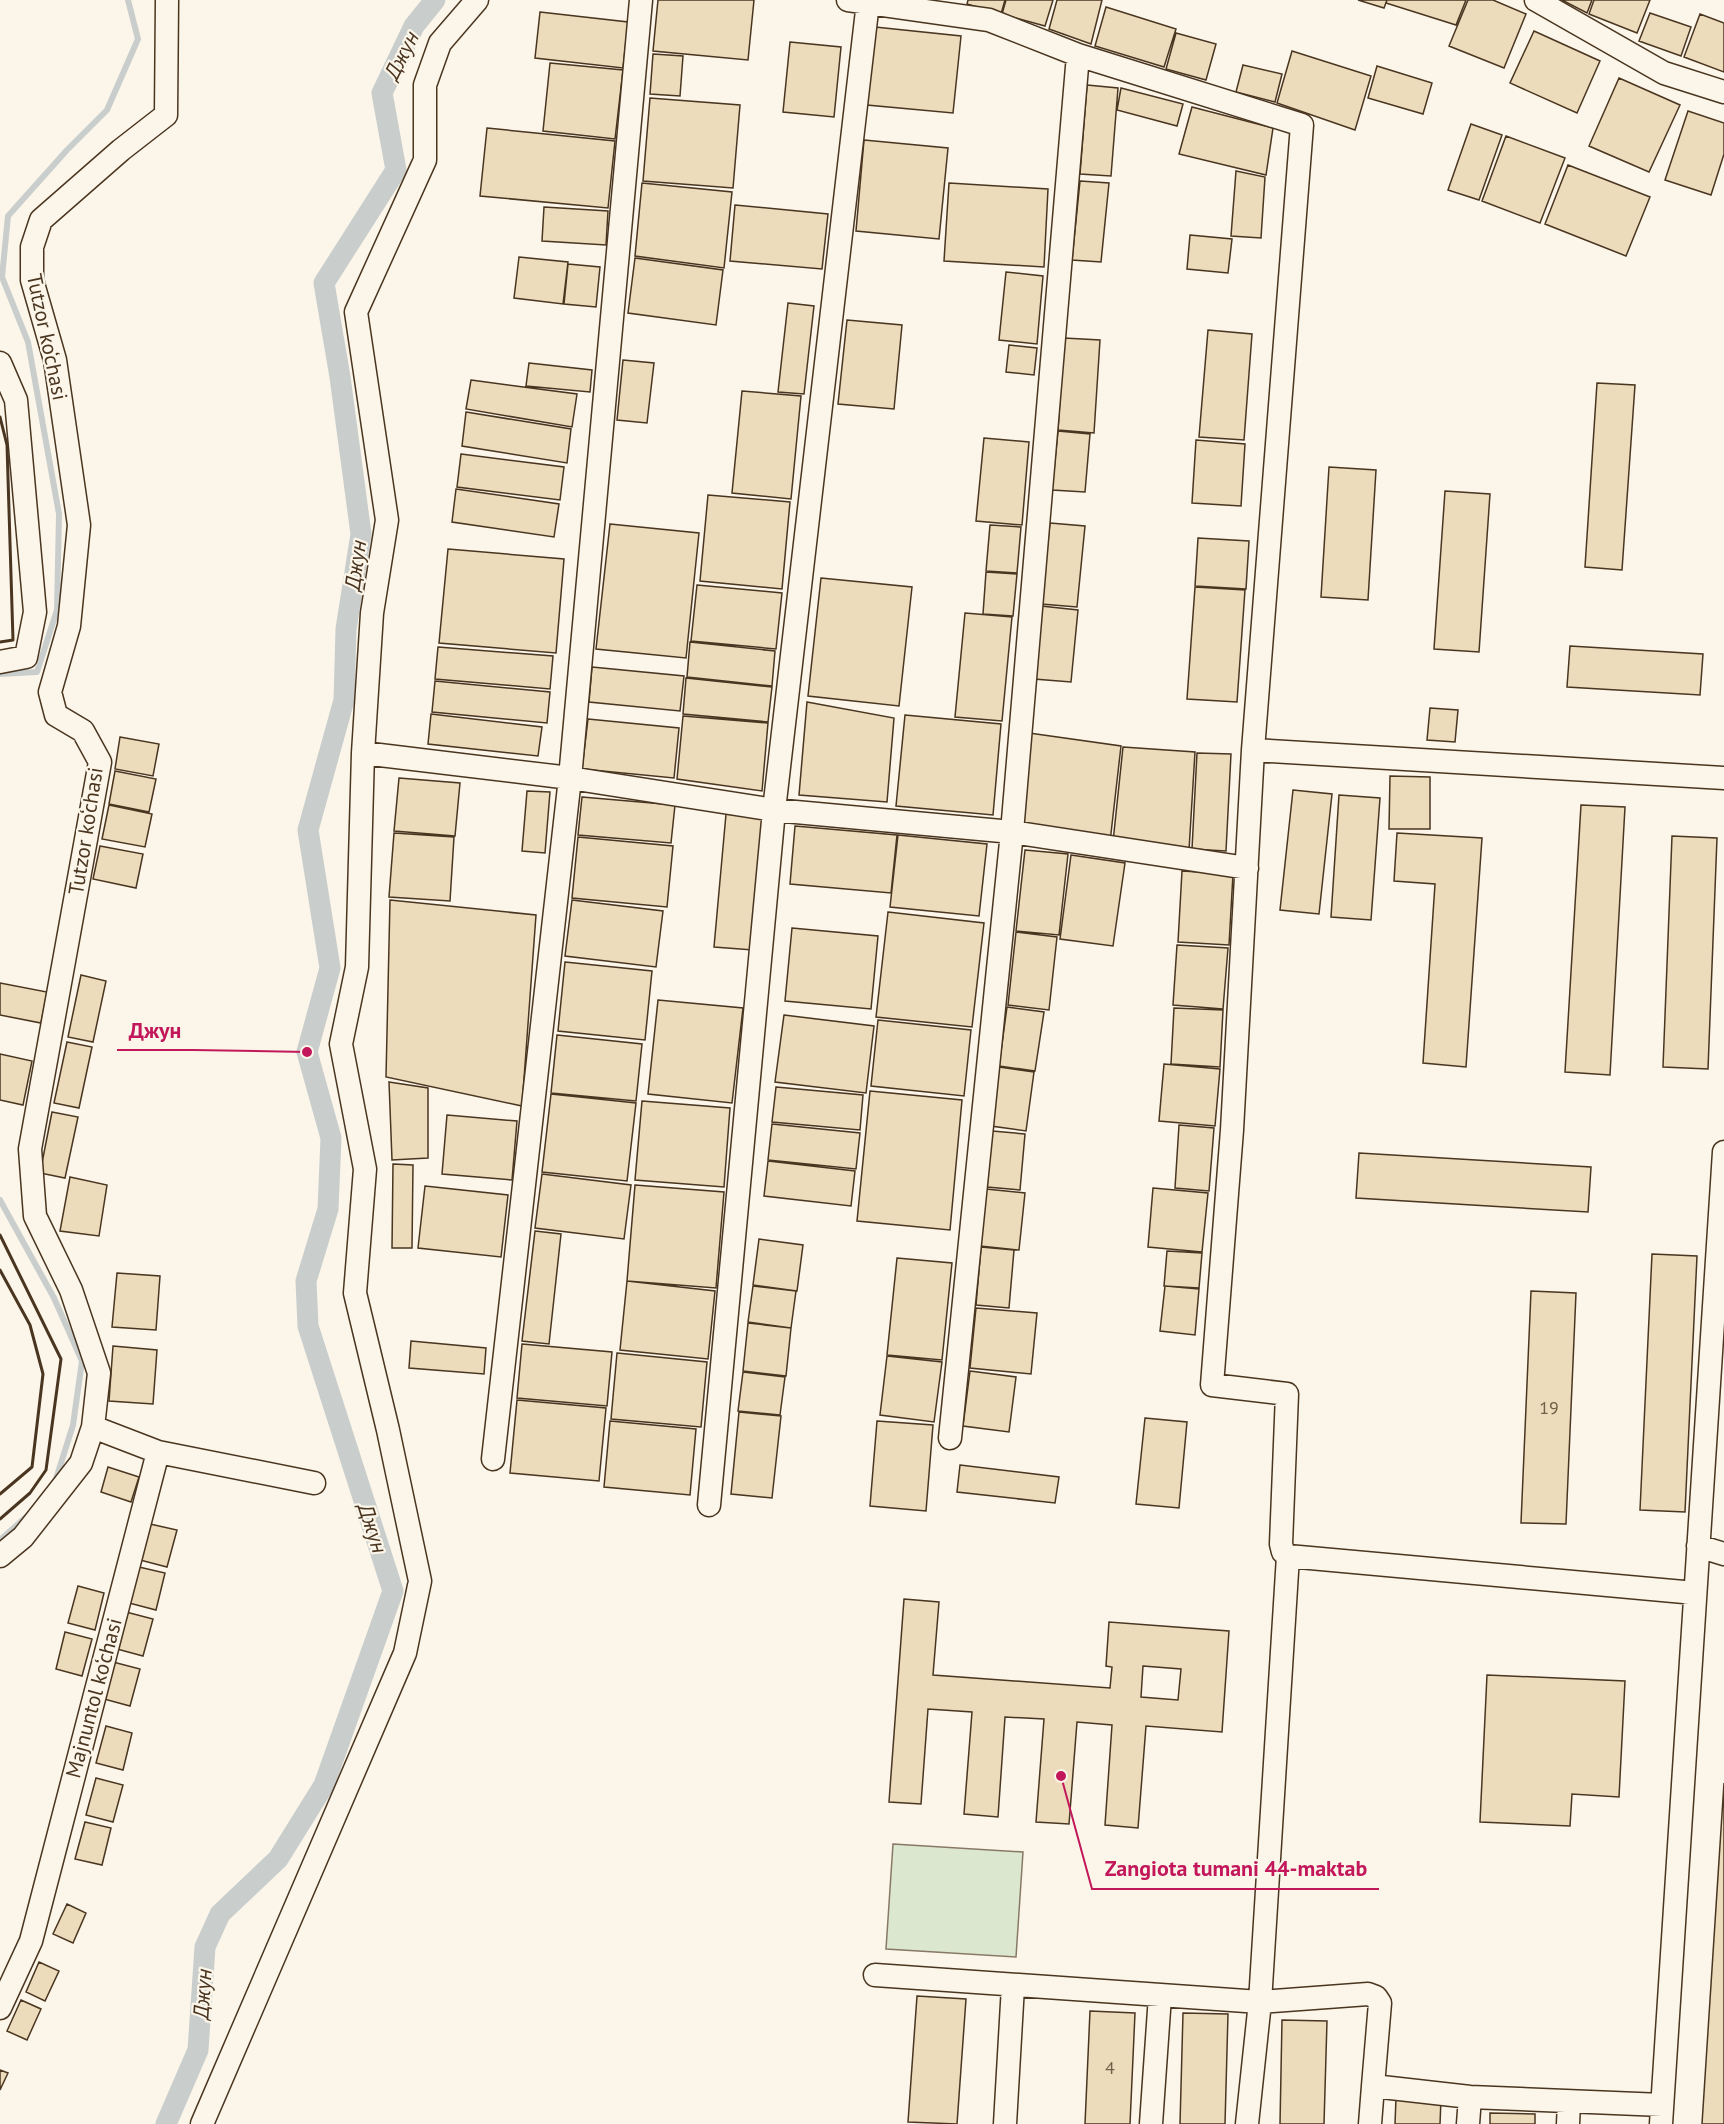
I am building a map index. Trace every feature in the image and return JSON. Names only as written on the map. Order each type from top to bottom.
[{"type":"street","name":"Tutzor ko‘chasi","points":[[0,1556],[23,1537],[81,1463],[93,1426],[99,1373],[71,1290],[35,1216],[30,1149],[100,762],[83,730],[56,715],[50,692],[69,626],[80,525],[55,360],[32,280],[32,247],[41,220],[121,150],[166,115],[167,0]]},
{"type":"street","points":[[202,2124],[405,1653],[420,1581],[388,1430],[355,1293],[365,1169],[341,1044],[357,967],[363,753],[372,613],[387,520],[356,312],[425,160],[425,85],[440,43],[477,0]]},
{"type":"street","points":[[493,1459],[570,778],[641,0]]},
{"type":"street","points":[[1536,0],[1664,73],[1724,92]]},
{"type":"street","points":[[709,1504],[774,810],[858,1],[989,20],[1078,55],[1302,125],[1253,750],[1232,1130],[1212,1385],[1287,1394],[1281,1544],[1283,1552],[1288,1556],[1695,1593]]},
{"type":"street","points":[[950,1438],[1012,832],[1078,55]]},
{"type":"street","points":[[0,363],[16,400],[35,612],[26,657],[0,662]]},
{"type":"street","points":[[1253,750],[1724,778]]},
{"type":"street","points":[[363,753],[570,778],[774,810],[1012,832],[1247,868]]},
{"type":"street","points":[[1373,2086],[1470,2097],[1569,2113],[1662,2115],[1724,1152]]},
{"type":"street","points":[[93,1426],[158,1452],[314,1483]]},
{"type":"street","name":"Majnuntol ko‘chasi","points":[[0,2007],[31,1941],[158,1452]]},
{"type":"street","points":[[1698,1546],[1724,1554]]},
{"type":"street","points":[[1246,2124],[1260,2002],[1288,1556]]},
{"type":"street","points":[[875,1975],[1260,2002],[1368,1994],[1376,1997],[1380,2003],[1370,2124]]},
{"type":"street","points":[[1005,2124],[1013,1986]]},
{"type":"street","points":[[1150,2124],[1160,1996]]},
{"type":"street","points":[[1468,2124],[1470,2097]]},
{"type":"green space","points":[[893,1844],[1023,1852],[1016,1957],[886,1949]]},
{"type":"building","points":[[658,0],[754,0],[748,60],[653,51]]},
{"type":"building","points":[[968,0],[1005,0],[1001,14],[967,4]]},
{"type":"building","points":[[1006,0],[1053,0],[1045,26],[1002,14]]},
{"type":"building","points":[[1057,0],[1102,0],[1091,44],[1049,29]]},
{"type":"building","points":[[1358,0],[1387,0],[1384,8]]},
{"type":"building","points":[[1387,0],[1466,0],[1456,25],[1386,3]]},
{"type":"building","points":[[1468,0],[1493,0],[1526,14],[1504,68],[1449,46]]},
{"type":"building","points":[[1562,0],[1592,0],[1587,13]]},
{"type":"building","points":[[1594,0],[1650,0],[1637,33],[1589,14]]},
{"type":"building","points":[[1106,7],[1176,29],[1164,67],[1095,46]]},
{"type":"building","points":[[540,12],[628,22],[623,68],[535,58]]},
{"type":"building","points":[[1650,13],[1691,27],[1681,56],[1639,41]]},
{"type":"building","points":[[1700,14],[1724,23],[1724,72],[1684,57]]},
{"type":"building","points":[[875,27],[961,36],[953,113],[867,105]]},
{"type":"building","points":[[1534,31],[1600,61],[1577,113],[1510,83]]},
{"type":"building","points":[[1176,33],[1216,44],[1206,80],[1166,69]]},
{"type":"building","points":[[790,42],[841,47],[834,117],[783,112]]},
{"type":"building","points":[[1292,51],[1371,76],[1355,130],[1277,103]]},
{"type":"building","points":[[653,54],[683,56],[680,96],[650,94]]},
{"type":"building","points":[[550,63],[623,70],[615,139],[543,131]]},
{"type":"building","points":[[1243,65],[1282,74],[1275,102],[1236,92]]},
{"type":"building","points":[[1377,66],[1432,83],[1423,114],[1368,98]]},
{"type":"building","points":[[1619,78],[1680,105],[1649,172],[1589,146]]},
{"type":"building","points":[[1087,85],[1118,88],[1111,176],[1080,174]]},
{"type":"building","points":[[1121,88],[1183,104],[1177,126],[1117,110]]},
{"type":"building","points":[[650,98],[740,105],[733,188],[643,181]]},
{"type":"building","points":[[1192,107],[1273,128],[1266,175],[1179,154]]},
{"type":"building","points":[[1688,111],[1724,123],[1724,154],[1711,195],[1665,180]]},
{"type":"building","points":[[1471,124],[1502,135],[1479,200],[1448,190]]},
{"type":"building","points":[[487,128],[615,141],[608,208],[480,196]]},
{"type":"building","points":[[1506,136],[1565,158],[1540,223],[1482,201]]},
{"type":"building","points":[[864,140],[948,148],[939,239],[856,231]]},
{"type":"building","points":[[1568,165],[1650,197],[1626,256],[1545,224]]},
{"type":"building","points":[[1236,171],[1265,177],[1261,238],[1231,236]]},
{"type":"building","points":[[1080,181],[1109,183],[1101,262],[1072,260]]},
{"type":"building","points":[[642,183],[732,192],[724,268],[635,256]]},
{"type":"building","points":[[949,183],[1048,189],[1044,267],[944,261]]},
{"type":"building","points":[[735,205],[828,214],[822,269],[730,261]]},
{"type":"building","points":[[544,207],[608,211],[606,245],[542,241]]},
{"type":"building","points":[[1190,235],[1232,239],[1228,273],[1187,269]]},
{"type":"building","points":[[519,257],[568,262],[563,304],[514,298]]},
{"type":"building","points":[[635,258],[723,270],[716,325],[628,313]]},
{"type":"building","points":[[568,264],[600,267],[596,307],[564,304]]},
{"type":"building","points":[[1006,272],[1043,276],[1037,344],[999,340]]},
{"type":"building","points":[[788,303],[814,306],[804,394],[778,392]]},
{"type":"building","points":[[847,320],[902,325],[894,409],[838,404]]},
{"type":"building","points":[[1208,330],[1252,334],[1244,440],[1199,437]]},
{"type":"building","points":[[1064,338],[1100,340],[1094,433],[1058,430]]},
{"type":"building","points":[[1009,345],[1037,348],[1034,375],[1006,372]]},
{"type":"building","points":[[623,360],[654,363],[647,423],[617,420]]},
{"type":"building","points":[[529,363],[592,370],[590,392],[526,386]]},
{"type":"building","points":[[471,380],[577,394],[572,427],[466,409]]},
{"type":"building","points":[[1597,383],[1635,385],[1622,570],[1585,567]]},
{"type":"building","points":[[742,391],[801,396],[791,499],[732,493]]},
{"type":"building","points":[[466,412],[571,429],[567,463],[462,446]]},
{"type":"building","points":[[1058,431],[1090,434],[1085,492],[1052,490]]},
{"type":"building","points":[[984,438],[1029,442],[1022,525],[976,521]]},
{"type":"building","points":[[1196,440],[1245,444],[1241,506],[1192,503]]},
{"type":"building","points":[[461,454],[564,467],[560,500],[457,487]]},
{"type":"building","points":[[1329,467],[1376,470],[1368,600],[1321,597]]},
{"type":"building","points":[[456,489],[559,504],[554,537],[452,522]]},
{"type":"building","points":[[1445,491],[1490,494],[1479,652],[1434,649]]},
{"type":"building","points":[[708,495],[790,502],[782,589],[700,581]]},
{"type":"building","points":[[1050,523],[1085,526],[1077,607],[1041,604]]},
{"type":"building","points":[[610,524],[699,533],[686,658],[596,649]]},
{"type":"building","points":[[990,525],[1021,527],[1017,573],[986,571]]},
{"type":"building","points":[[1198,538],[1249,541],[1246,589],[1195,586]]},
{"type":"building","points":[[448,549],[564,559],[556,653],[439,643]]},
{"type":"building","points":[[986,572],[1017,574],[1013,616],[983,614]]},
{"type":"building","points":[[821,578],[912,587],[899,706],[808,696]]},
{"type":"building","points":[[697,585],[782,593],[776,649],[691,641]]},
{"type":"building","points":[[1195,587],[1245,590],[1237,702],[1187,699]]},
{"type":"building","points":[[1041,606],[1078,610],[1071,682],[1034,679]]},
{"type":"building","points":[[965,613],[1012,617],[1002,721],[955,717]]},
{"type":"building","points":[[690,642],[775,651],[772,686],[687,677]]},
{"type":"building","points":[[1570,646],[1703,654],[1700,695],[1567,687]]},
{"type":"building","points":[[438,647],[553,656],[550,689],[435,679]]},
{"type":"building","points":[[592,667],[684,676],[680,711],[589,702]]},
{"type":"building","points":[[686,678],[772,687],[768,722],[683,714]]},
{"type":"building","points":[[435,681],[550,692],[547,723],[432,712]]},
{"type":"building","points":[[807,702],[894,718],[887,802],[799,795]]},
{"type":"building","points":[[1430,708],[1458,710],[1455,742],[1427,740]]},
{"type":"building","points":[[431,714],[542,727],[538,756],[428,744]]},
{"type":"building","points":[[905,715],[1001,724],[993,815],[896,806]]},
{"type":"building","points":[[683,716],[768,723],[762,791],[677,779]]},
{"type":"building","points":[[588,719],[679,728],[674,778],[582,769]]},
{"type":"building","points":[[1029,733],[1121,746],[1110,842],[1019,828]]},
{"type":"building","points":[[120,737],[159,744],[153,776],[115,769]]},
{"type":"building","points":[[1123,747],[1195,752],[1189,850],[1113,842]]},
{"type":"building","points":[[1197,753],[1231,754],[1226,851],[1192,849]]},
{"type":"building","points":[[115,771],[156,779],[149,812],[109,804]]},
{"type":"building","points":[[1390,776],[1430,777],[1430,829],[1389,829]]},
{"type":"building","points":[[399,778],[460,783],[455,836],[394,831]]},
{"type":"building","points":[[1293,790],[1332,794],[1319,914],[1280,910]]},
{"type":"building","points":[[527,791],[550,792],[545,853],[522,851]]},
{"type":"building","points":[[1339,795],[1380,798],[1371,920],[1331,917]]},
{"type":"building","points":[[582,797],[675,805],[671,843],[578,835]]},
{"type":"building","points":[[109,805],[152,814],[145,847],[102,839]]},
{"type":"building","points":[[1581,805],[1625,807],[1610,1075],[1565,1072]]},
{"type":"building","points":[[726,814],[765,818],[753,950],[714,947]]},
{"type":"building","points":[[795,826],[897,835],[891,893],[790,884]]},
{"type":"building","points":[[394,833],[454,837],[450,901],[389,897]]},
{"type":"building","points":[[1397,833],[1482,838],[1466,1067],[1423,1063],[1435,884],[1394,881]]},
{"type":"building","points":[[898,835],[987,844],[979,916],[890,907]]},
{"type":"building","points":[[1672,836],[1717,838],[1708,1069],[1663,1067]]},
{"type":"building","points":[[578,837],[673,846],[667,907],[572,898]]},
{"type":"building","points":[[100,846],[143,854],[136,888],[93,879]]},
{"type":"building","points":[[1025,850],[1068,854],[1059,935],[1016,931]]},
{"type":"building","points":[[1071,855],[1125,863],[1113,946],[1060,939]]},
{"type":"building","points":[[1182,871],[1233,874],[1229,945],[1178,942]]},
{"type":"building","points":[[390,900],[536,915],[522,1106],[386,1077]]},
{"type":"building","points":[[572,900],[663,911],[656,967],[565,956]]},
{"type":"building","points":[[888,912],[984,923],[972,1027],[876,1017]]},
{"type":"building","points":[[792,928],[878,936],[871,1009],[785,1001]]},
{"type":"building","points":[[1016,932],[1057,937],[1049,1010],[1008,1005]]},
{"type":"building","points":[[1177,945],[1228,948],[1223,1009],[1173,1005]]},
{"type":"building","points":[[565,962],[652,971],[645,1040],[558,1031]]},
{"type":"building","points":[[81,975],[106,981],[93,1042],[68,1037]]},
{"type":"building","points":[[0,983],[47,992],[41,1023],[0,1015]]},
{"type":"building","points":[[658,1000],[743,1008],[732,1103],[648,1094]]},
{"type":"building","points":[[1007,1007],[1044,1012],[1035,1071],[999,1066]]},
{"type":"building","points":[[1174,1008],[1223,1010],[1220,1067],[1171,1064]]},
{"type":"building","points":[[784,1015],[874,1026],[866,1093],[775,1082]]},
{"type":"building","points":[[878,1020],[971,1030],[964,1096],[871,1086]]},
{"type":"building","points":[[557,1035],[642,1044],[636,1101],[551,1093]]},
{"type":"building","points":[[67,1042],[92,1047],[79,1108],[54,1103]]},
{"type":"building","points":[[0,1054],[32,1061],[23,1105],[0,1100]]},
{"type":"building","points":[[1164,1064],[1220,1069],[1215,1126],[1159,1121]]},
{"type":"building","points":[[999,1067],[1034,1072],[1026,1131],[991,1126]]},
{"type":"building","points":[[389,1082],[428,1088],[428,1158],[392,1160]]},
{"type":"building","points":[[776,1087],[863,1095],[860,1130],[772,1122]]},
{"type":"building","points":[[870,1091],[962,1100],[950,1230],[857,1221]]},
{"type":"building","points":[[551,1094],[636,1103],[627,1181],[542,1172]]},
{"type":"building","points":[[642,1101],[730,1108],[724,1187],[635,1180]]},
{"type":"building","points":[[52,1112],[78,1117],[65,1178],[40,1173]]},
{"type":"building","points":[[447,1115],[517,1121],[512,1180],[442,1174]]},
{"type":"building","points":[[772,1124],[860,1133],[856,1169],[768,1160]]},
{"type":"building","points":[[1179,1125],[1214,1128],[1209,1191],[1175,1188]]},
{"type":"building","points":[[992,1131],[1025,1134],[1020,1190],[987,1187]]},
{"type":"building","points":[[1359,1153],[1591,1167],[1588,1212],[1356,1198]]},
{"type":"building","points":[[768,1161],[855,1171],[851,1206],[764,1196]]},
{"type":"building","points":[[393,1164],[413,1165],[412,1248],[392,1248]]},
{"type":"building","points":[[542,1174],[631,1185],[624,1239],[535,1228]]},
{"type":"building","points":[[70,1177],[107,1185],[99,1236],[60,1231]]},
{"type":"building","points":[[635,1185],[724,1192],[716,1288],[627,1281]]},
{"type":"building","points":[[425,1186],[508,1195],[501,1257],[418,1248]]},
{"type":"building","points":[[1153,1188],[1208,1193],[1202,1252],[1148,1247]]},
{"type":"building","points":[[986,1189],[1025,1193],[1019,1250],[980,1246]]},
{"type":"building","points":[[535,1231],[561,1234],[549,1344],[522,1341]]},
{"type":"building","points":[[759,1239],[803,1245],[797,1291],[753,1285]]},
{"type":"building","points":[[981,1247],[1014,1250],[1009,1308],[976,1305]]},
{"type":"building","points":[[1167,1251],[1202,1253],[1199,1288],[1164,1286]]},
{"type":"building","points":[[1652,1254],[1697,1256],[1685,1512],[1640,1510]]},
{"type":"building","points":[[897,1258],[952,1263],[942,1360],[887,1355]]},
{"type":"building","points":[[117,1273],[160,1276],[156,1330],[112,1327]]},
{"type":"building","points":[[627,1281],[715,1291],[708,1359],[620,1350]]},
{"type":"building","points":[[753,1286],[796,1291],[791,1328],[748,1322]]},
{"type":"building","points":[[1165,1286],[1199,1289],[1195,1335],[1160,1331]]},
{"type":"building","points":[[1531,1291],[1576,1293],[1566,1524],[1521,1523]]},
{"type":"building","points":[[976,1308],[1037,1313],[1031,1374],[970,1368]]},
{"type":"building","points":[[748,1323],[791,1328],[786,1376],[743,1371]]},
{"type":"building","points":[[411,1341],[486,1348],[484,1374],[409,1368]]},
{"type":"building","points":[[522,1344],[612,1352],[607,1406],[517,1398]]},
{"type":"building","points":[[113,1346],[157,1350],[153,1404],[109,1401]]},
{"type":"building","points":[[617,1353],[707,1362],[701,1427],[611,1419]]},
{"type":"building","points":[[887,1356],[942,1362],[934,1422],[880,1415]]},
{"type":"building","points":[[970,1371],[1016,1377],[1009,1432],[963,1426]]},
{"type":"building","points":[[743,1372],[785,1377],[780,1415],[738,1411]]},
{"type":"building","points":[[517,1400],[606,1408],[599,1481],[510,1473]]},
{"type":"building","points":[[739,1412],[781,1416],[772,1498],[731,1494]]},
{"type":"building","points":[[1145,1418],[1187,1422],[1179,1508],[1136,1504]]},
{"type":"building","points":[[610,1421],[696,1429],[690,1495],[604,1487]]},
{"type":"building","points":[[877,1421],[933,1425],[926,1511],[870,1506]]},
{"type":"building","points":[[960,1465],[1059,1477],[1055,1503],[957,1492]]},
{"type":"building","points":[[108,1467],[139,1477],[131,1502],[101,1492]]},
{"type":"building","points":[[150,1524],[177,1530],[167,1567],[140,1560]]},
{"type":"building","points":[[139,1567],[165,1573],[156,1610],[129,1603]]},
{"type":"building","points":[[78,1586],[104,1593],[95,1630],[68,1623]]},
{"type":"building","points":[[904,1599],[939,1602],[933,1675],[1110,1688],[1112,1667],[1106,1666],[1109,1622],[1229,1631],[1222,1732],[1146,1726],[1138,1828],[1105,1825],[1112,1725],[1077,1722],[1069,1824],[1036,1822],[1044,1719],[1005,1717],[998,1817],[964,1814],[972,1712],[928,1709],[921,1804],[889,1802]],"holes":[[[1143,1666],[1181,1669],[1178,1700],[1141,1697]]]},
{"type":"building","points":[[126,1612],[153,1619],[143,1656],[117,1649]]},
{"type":"building","points":[[65,1632],[92,1639],[82,1676],[56,1669]]},
{"type":"building","points":[[113,1662],[140,1669],[130,1706],[104,1699]]},
{"type":"building","points":[[1487,1675],[1625,1681],[1619,1797],[1572,1794],[1570,1826],[1480,1822]]},
{"type":"building","points":[[106,1726],[132,1733],[123,1770],[96,1763]]},
{"type":"building","points":[[96,1778],[123,1785],[113,1822],[86,1815]]},
{"type":"building","points":[[1724,1783],[1724,2124],[1702,2124]]},
{"type":"building","points":[[85,1822],[111,1828],[102,1865],[75,1859]]},
{"type":"building","points":[[67,1904],[86,1913],[73,1943],[53,1934]]},
{"type":"building","points":[[39,1962],[59,1971],[45,2001],[26,1992]]},
{"type":"building","points":[[917,1996],[966,1999],[957,2124],[908,2122]]},
{"type":"building","points":[[21,2000],[41,2009],[27,2040],[7,2031]]},
{"type":"building","points":[[1090,2011],[1135,2013],[1130,2124],[1085,2124]]},
{"type":"building","points":[[1183,2013],[1228,2014],[1225,2124],[1180,2124]]},
{"type":"building","points":[[1282,2020],[1327,2021],[1324,2124],[1280,2124]]},
{"type":"building","points":[[0,2070],[8,2073],[0,2090]]},
{"type":"building","points":[[1396,2098],[1441,2099],[1440,2124],[1395,2124]]},
{"type":"building","points":[[1490,2113],[1535,2114],[1535,2124],[1490,2124]]},
{"type":"waterway","points":[[0,674],[37,672],[57,610],[59,514],[28,342],[2,277],[8,216],[67,150],[107,110],[138,39],[128,0]]},
{"type":"waterway","name":"Джун","points":[[166,2124],[198,2050],[205,1947],[220,1914],[278,1859],[324,1785],[393,1591],[308,1326],[306,1281],[328,1209],[331,1138],[307,1052],[330,968],[308,830],[344,700],[346,629],[361,534],[340,377],[324,283],[396,170],[382,93],[414,26],[435,0]]},
{"type":"waterway","points":[[0,1200],[54,1298],[82,1361],[73,1425],[56,1479]]},
{"type":"waterway","points":[[0,1540],[26,1517]]},
{"type":"wall","points":[[0,417],[7,445],[13,640],[0,642]]},
{"type":"wall","points":[[0,1235],[61,1359],[46,1470],[30,1493],[0,1519]]},
{"type":"wall","points":[[0,1270],[30,1325],[43,1374],[32,1467],[0,1494]]},
{"type":"place","name":"Джун","points":[[307,1052]]},
{"type":"place","name":"Zangiota tumani 44-maktab","points":[[1061,1776]]}]
